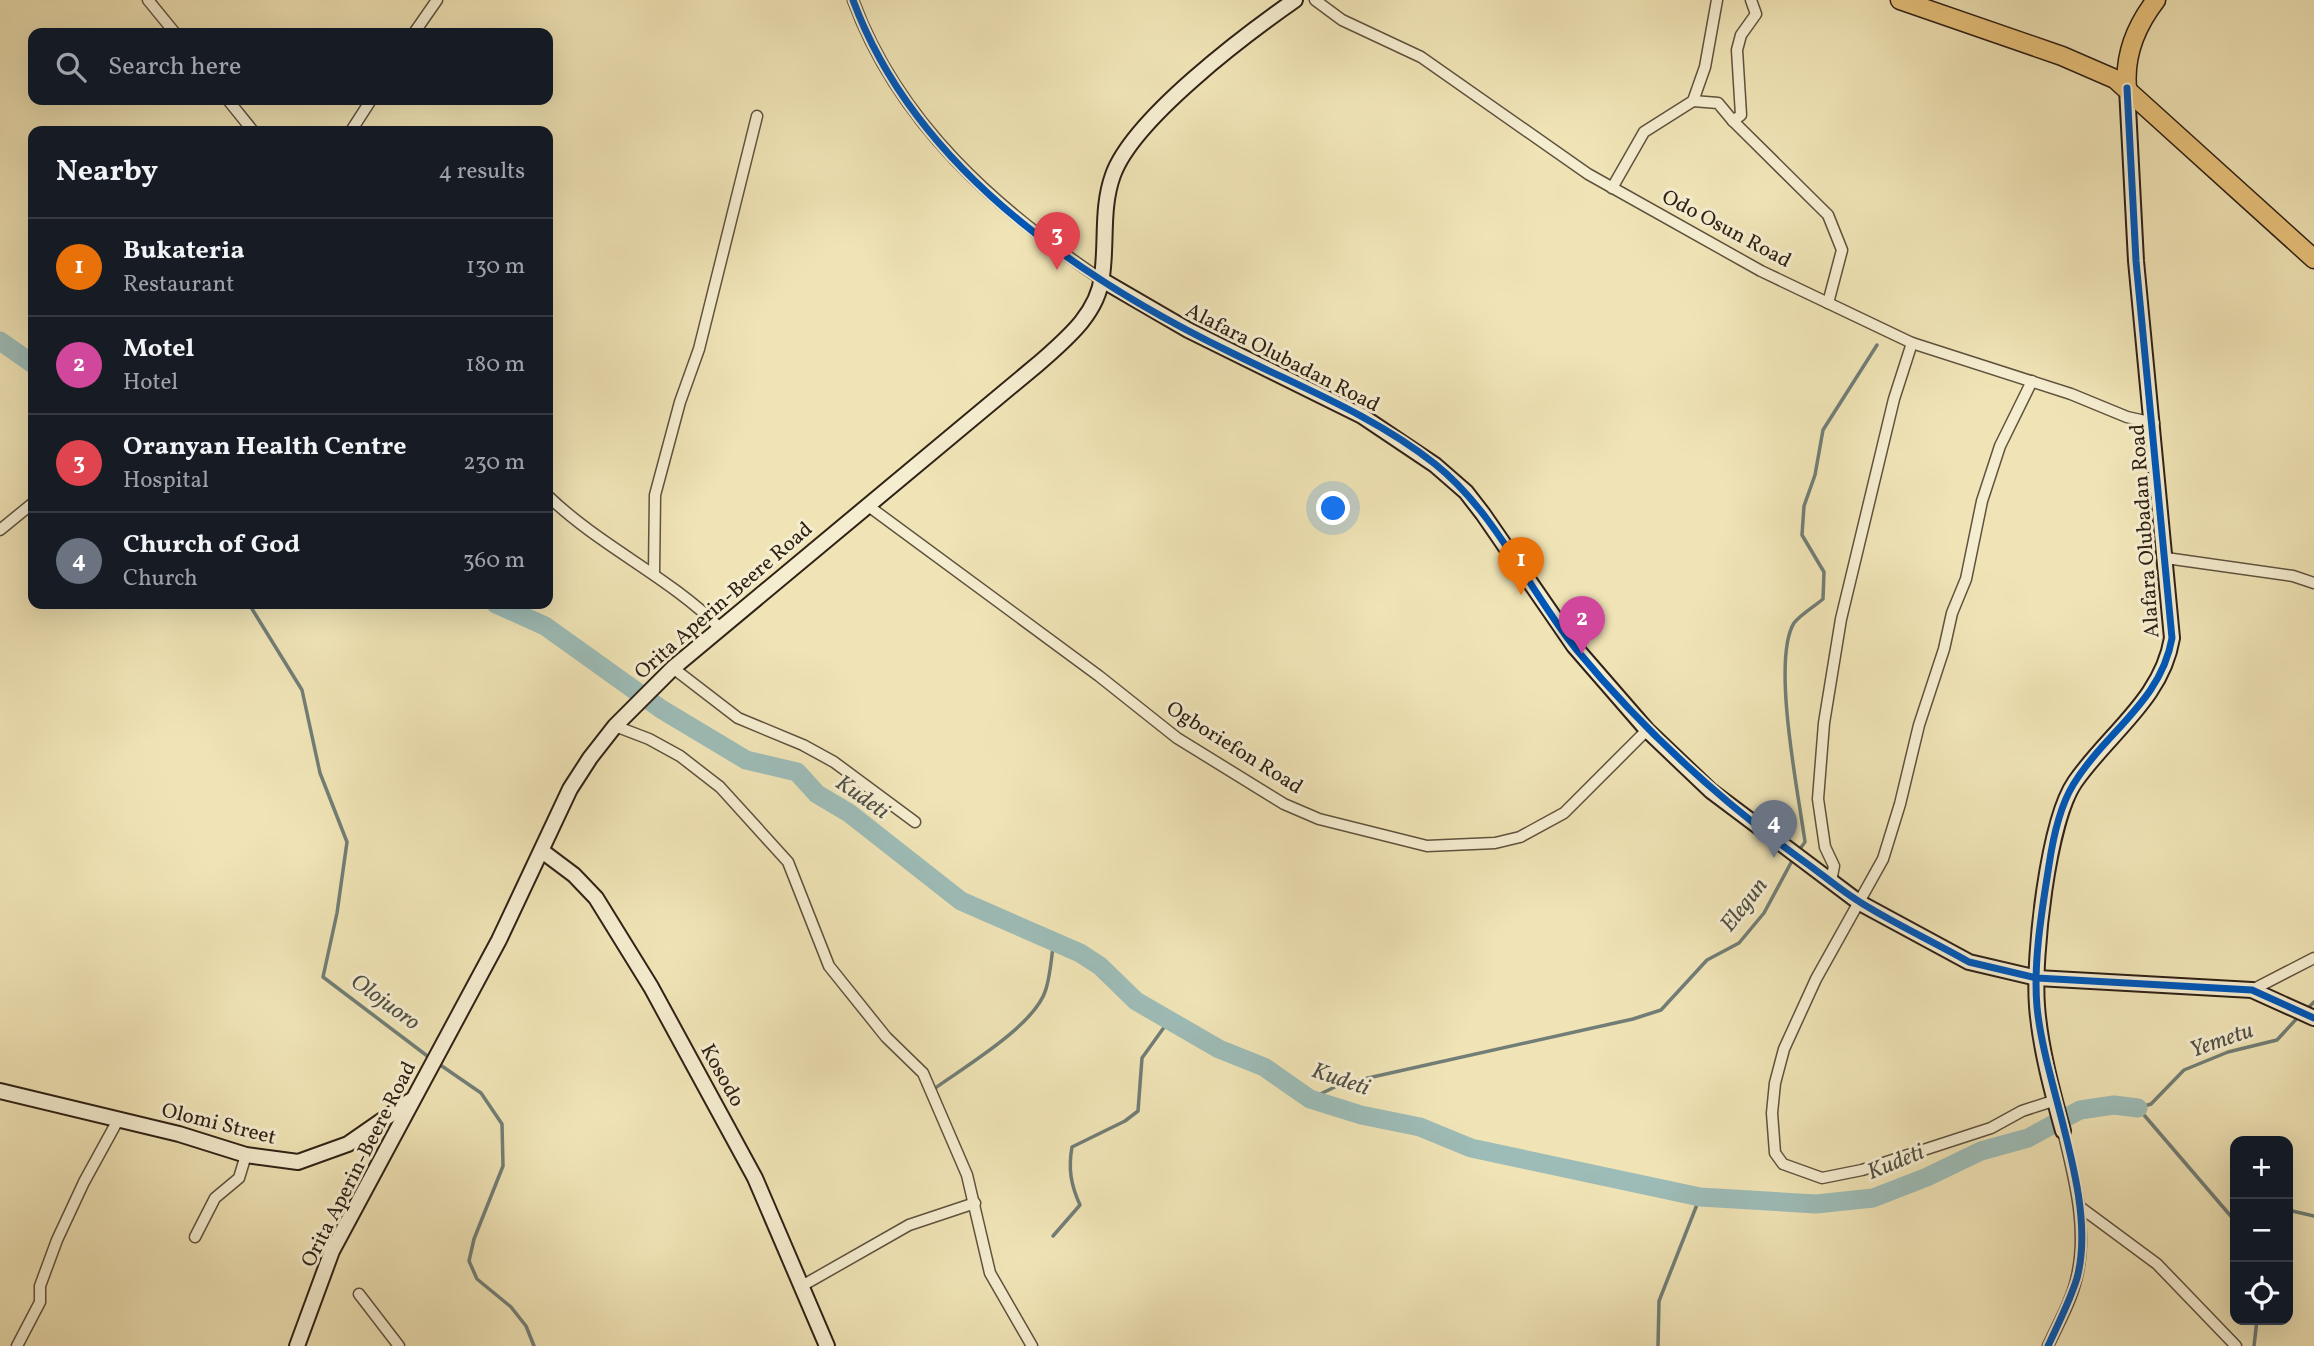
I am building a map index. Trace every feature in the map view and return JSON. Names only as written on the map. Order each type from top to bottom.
[{"type":"highway","points":[[1900,0],[2126,80]]},
{"type":"highway","points":[[1935,0],[2085,53],[2126,80],[2280,220],[2314,245]]},
{"type":"highway","points":[[2126,80],[2131,44],[2156,0]]},
{"type":"highway","points":[[2280,220],[2314,260]]},
{"type":"main road","name":"Orita Aperin-Beere Road","points":[[297,1346],[332,1251],[429,1072],[542,851],[570,789],[615,726],[673,668],[1065,340],[1093,305],[1102,279],[1106,197],[1113,174],[1135,137],[1226,52],[1295,0]]},
{"type":"main road","name":"Alafara Olubadan Road","points":[[2063,1131],[2040,1030],[2037,978],[2049,864],[2064,803],[2088,764],[2148,696],[2169,656],[2172,620],[2136,261],[2126,80]]},
{"type":"main road","name":"Alafara Olubadan Road","points":[[1102,279],[1188,330],[1362,416],[1435,465],[1466,492],[1574,646],[1647,730],[1711,791],[1860,903],[1969,962],[2037,978],[2252,990],[2314,1017]]},
{"type":"main road","name":"Kosodo","points":[[542,851],[574,875],[616,926],[755,1178],[827,1346]]},
{"type":"main road","name":"Olomi Street","points":[[0,1091],[179,1134],[246,1155],[298,1162],[322,1155],[376,1127],[414,1098]]},
{"type":"street","points":[[148,0],[171,28]]},
{"type":"street","points":[[417,28],[437,0]]},
{"type":"street","points":[[853,0],[872,44],[907,100],[934,136],[1003,208],[1102,279]]},
{"type":"street","name":"Odo Osun Road","points":[[1315,0],[1342,20],[1421,57],[1612,188],[1761,271],[1912,343],[2032,381],[2116,413],[2154,423]]},
{"type":"street","points":[[1693,101],[1705,67],[1717,0]]},
{"type":"street","points":[[1733,121],[1741,115],[1737,50],[1741,34],[1756,14],[1751,0]]},
{"type":"street","points":[[1612,188],[1644,132],[1693,101],[1718,103],[1828,215],[1842,250],[1828,303]]},
{"type":"street","points":[[232,105],[249,126]]},
{"type":"street","points":[[354,126],[368,105]]},
{"type":"street","points":[[654,573],[655,495],[680,402],[699,349],[757,116]]},
{"type":"street","points":[[1831,881],[1834,866],[1825,847],[1818,799],[1824,723],[1851,578],[1894,399],[1912,343]]},
{"type":"street","points":[[2032,381],[2000,446],[1982,501],[1966,579],[1952,612],[1944,649],[1919,725],[1883,859],[1816,979],[1784,1049],[1775,1083],[1772,1113],[1775,1153],[1783,1164],[1822,1178],[1862,1170],[1991,1128],[2022,1111],[2057,1106]]},
{"type":"street","points":[[553,500],[601,541],[654,573],[698,606],[720,628]]},
{"type":"street","name":"Ogboriefon Road","points":[[867,505],[1100,676],[1177,738],[1284,804],[1319,818],[1427,846],[1495,843],[1520,837],[1564,813],[1647,730]]},
{"type":"street","points":[[0,530],[28,507]]},
{"type":"street","points":[[2166,558],[2293,576],[2314,583]]},
{"type":"street","points":[[673,668],[738,718],[803,745],[834,762],[915,822]]},
{"type":"street","points":[[615,726],[649,739],[680,756],[720,787],[788,862],[829,966],[868,1017],[923,1073],[958,1151],[975,1203],[990,1273],[1032,1346]]},
{"type":"street","points":[[2252,990],[2314,958]]},
{"type":"street","points":[[17,1346],[40,1302],[40,1286],[57,1240],[84,1182],[118,1120]]},
{"type":"street","points":[[2048,1346],[2077,1277],[2080,1207],[2063,1131]]},
{"type":"street","points":[[195,1237],[215,1198],[239,1178],[246,1155]]},
{"type":"street","points":[[800,1287],[909,1225],[975,1203]]},
{"type":"street","points":[[2080,1207],[2157,1264],[2236,1346]]},
{"type":"street","points":[[359,1294],[399,1346]]},
{"type":"waterway","name":"Kudeti","points":[[0,341],[28,361]]},
{"type":"waterway","name":"Elegun","points":[[1797,853],[1805,842],[1789,730],[1785,666],[1788,641],[1794,623],[1823,599],[1824,572],[1802,535],[1804,506],[1815,475],[1823,430],[1877,345]]},
{"type":"waterway","name":"Olojuoro","points":[[252,609],[302,690],[320,773],[347,842],[337,913],[323,977],[430,1058]]},
{"type":"waterway","name":"Kudeti","points":[[507,609],[545,626],[661,709],[746,760],[797,772],[817,794],[849,813],[961,901],[1080,953],[1100,966],[1136,1001],[1219,1049],[1264,1067],[1310,1099],[1361,1115],[1420,1127],[1471,1148],[1700,1197],[1816,1204],[1873,1198],[1927,1177],[1981,1151],[2028,1138],[2080,1110],[2114,1105],[2138,1108]]},
{"type":"waterway","name":"Elegun","points":[[1310,1099],[1341,1084],[1633,1019],[1661,1010],[1707,960],[1739,943],[1764,913],[1793,859]]},
{"type":"waterway","points":[[934,1089],[998,1044],[1040,1003],[1046,989],[1054,941]]},
{"type":"waterway","name":"Yemetu","points":[[2306,1010],[2314,1002]]},
{"type":"waterway","name":"Yemetu","points":[[2230,1215],[2138,1108],[2151,1104],[2184,1070],[2228,1052],[2277,1040],[2300,1015]]},
{"type":"waterway","points":[[1053,1236],[1080,1205],[1071,1177],[1072,1147],[1125,1121],[1138,1111],[1142,1058],[1170,1019]]},
{"type":"waterway","name":"Olojuoro","points":[[436,1062],[481,1093],[502,1124],[503,1166],[474,1239],[469,1261],[477,1279],[511,1307],[526,1326],[534,1346]]},
{"type":"waterway","points":[[1658,1346],[1659,1301],[1700,1197]]},
{"type":"waterway","name":"Kudeti","points":[[2293,1211],[2314,1216]]},
{"type":"waterway","points":[[2254,1346],[2256,1325]]},
{"type":"cycle path","points":[[853,0],[880,60],[916,115],[959,165],[1007,210],[1060,252],[1116,289],[1230,352],[1361,416],[1435,464],[1457,484],[1494,528],[1559,626],[1601,679],[1682,762],[1740,812],[1847,894],[1969,962],[2037,978],[2252,990],[2314,1018]]},
{"type":"cycle path","points":[[2048,1346],[2074,1287],[2082,1247],[2076,1179],[2042,1039],[2037,1007],[2037,954],[2051,855],[2060,813],[2073,785],[2144,699],[2166,661],[2172,638],[2136,261],[2127,88]]},
{"type":"place","name":"Oranyan Health Centre","points":[[1057,270]]},
{"type":"place","name":"Bukateria","points":[[1521,595]]},
{"type":"place","name":"Motel","points":[[1582,654]]},
{"type":"place","name":"Church of God","points":[[1774,858]]}]
